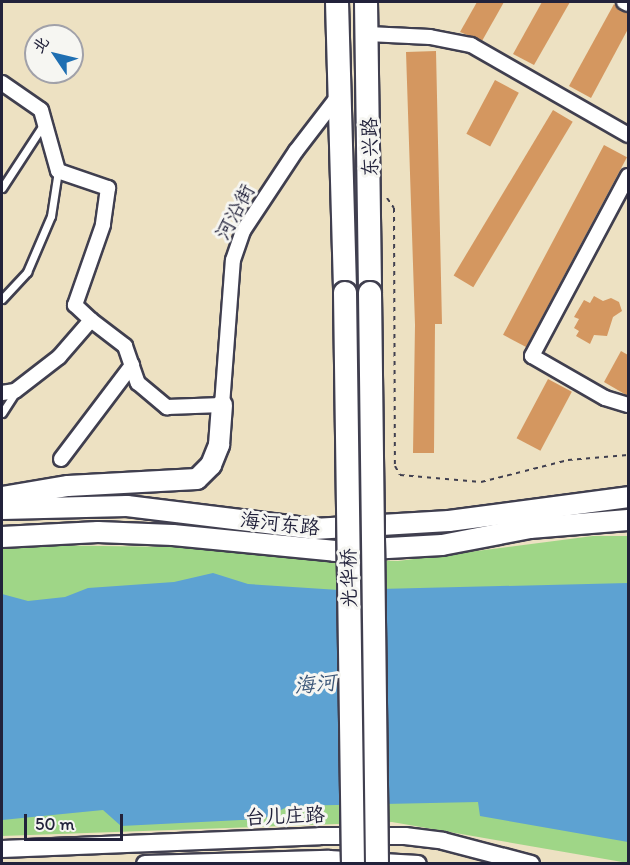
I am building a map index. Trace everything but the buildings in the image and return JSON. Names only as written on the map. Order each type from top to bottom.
[{"type":"highway","name":"东兴路","points":[[337,2],[345,293]]},
{"type":"highway","name":"东兴路","points":[[366,2],[371,196],[370,293]]},
{"type":"highway","name":"光华桥","points":[[345,293],[353,864]]},
{"type":"highway","name":"光华桥","points":[[370,293],[377,864]]},
{"type":"main road","points":[[2,496],[68,486],[197,479],[211,465],[219,445],[222,405]]},
{"type":"main road","name":"海河东路","points":[[2,509],[127,506],[314,529],[439,522],[628,497]]},
{"type":"main road","name":"海河东路","points":[[2,537],[98,532],[173,535],[335,551],[442,545],[530,528],[628,520]]},
{"type":"street","points":[[624,2],[628,4]]},
{"type":"street","points":[[368,34],[430,37],[471,45],[628,135]]},
{"type":"street","points":[[2,83],[41,110],[58,171],[108,188],[103,225],[75,305],[125,346],[138,383],[167,407],[222,405]]},
{"type":"street","name":"河沿街","points":[[222,405],[233,260],[243,231],[296,150],[339,95]]},
{"type":"street","points":[[628,176],[532,356],[605,398],[628,405]]},
{"type":"street","points":[[8,392],[59,357],[91,320]]},
{"type":"street","points":[[61,459],[132,365]]},
{"type":"street","name":"台儿庄路","points":[[2,849],[320,836],[405,836],[443,841],[531,864]]},
{"type":"street","points":[[145,864],[329,859],[418,864]]},
{"type":"lane","points":[[2,188],[45,123]]},
{"type":"lane","points":[[2,299],[27,272],[51,216],[58,171]]},
{"type":"lane","points":[[2,413],[8,392]]},
{"type":"path","points":[[371,196],[387,198],[394,208],[395,465],[400,475],[481,482],[568,460],[628,455]]},
{"type":"green space","points":[[593,536],[628,536],[628,863],[392,822],[2,836],[2,548],[28,545],[176,547],[291,558],[398,561]]},
{"type":"water","name":"海河","points":[[213,573],[248,584],[339,590],[628,583],[628,842],[480,816],[478,802],[289,806],[263,819],[121,826],[103,810],[2,820],[2,594],[28,601],[65,597],[88,588],[174,582]]}]
